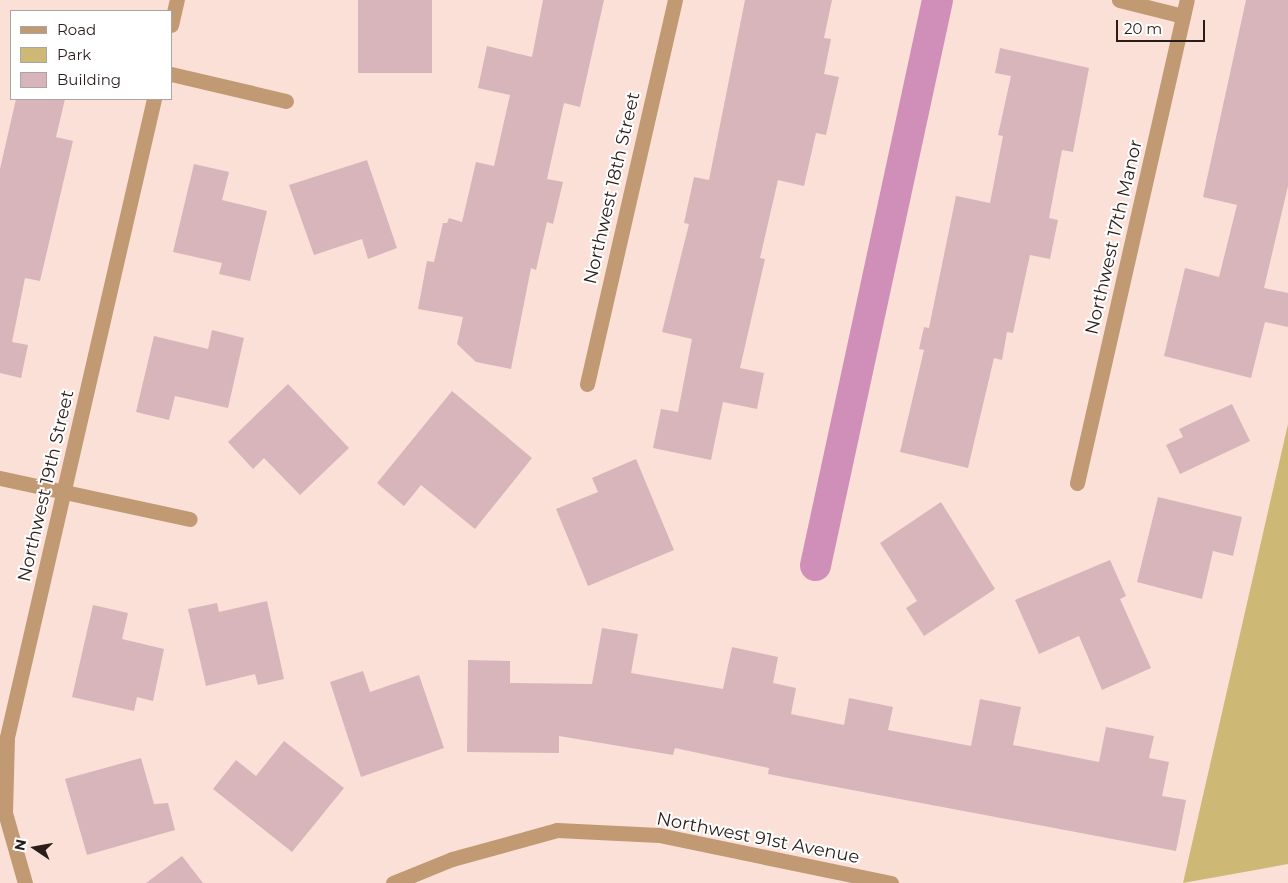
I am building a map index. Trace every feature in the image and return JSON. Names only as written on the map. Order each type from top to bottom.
[{"type":"street","points":[[172,21],[177,0]]},
{"type":"street","name":"Northwest 18th Street","points":[[587,384],[674,0]]},
{"type":"street","points":[[1119,0],[1184,16]]},
{"type":"street","name":"Northwest 17th Manor","points":[[1077,483],[1187,0]]},
{"type":"street","points":[[172,74],[286,101]]},
{"type":"street","name":"Northwest 19th Street","points":[[25,883],[5,813],[7,737],[154,100]]},
{"type":"street","points":[[0,478],[190,519]]},
{"type":"street","name":"Northwest 91st Avenue","points":[[393,883],[452,859],[557,830],[659,835],[891,883]]},
{"type":"green space","points":[[1288,424],[1288,864],[1183,883]]},
{"type":"building","points":[[358,0],[432,0],[432,73],[358,73]]},
{"type":"building","points":[[543,0],[604,0],[580,107],[564,103],[547,179],[563,182],[553,224],[547,222],[536,270],[531,268],[511,369],[476,362],[457,344],[463,317],[418,309],[427,261],[434,262],[443,223],[447,223],[449,218],[462,222],[476,162],[494,166],[510,95],[478,88],[487,46],[532,57]]},
{"type":"building","points":[[745,0],[832,0],[824,38],[831,39],[824,74],[839,77],[826,135],[816,133],[804,186],[778,180],[760,258],[765,259],[740,368],[764,373],[757,409],[723,402],[711,460],[653,448],[661,409],[678,412],[692,339],[662,332],[689,224],[684,223],[694,177],[709,180]]},
{"type":"building","points":[[1246,0],[1288,0],[1288,186],[1264,288],[1288,293],[1288,327],[1265,322],[1251,378],[1164,356],[1185,268],[1219,277],[1237,205],[1203,197]]},
{"type":"building","points":[[1000,48],[1089,68],[1073,152],[1062,150],[1049,218],[1058,220],[1050,259],[1030,255],[1013,333],[1007,332],[1002,360],[994,358],[968,468],[900,452],[924,350],[919,349],[924,327],[929,328],[956,196],[990,203],[1003,136],[998,135],[1011,76],[995,73]]},
{"type":"building","points":[[16,100],[65,100],[56,137],[73,141],[40,281],[25,278],[12,342],[28,345],[21,378],[0,373],[0,169]]},
{"type":"building","points":[[367,160],[397,248],[368,259],[362,239],[314,255],[289,185]]},
{"type":"building","points":[[194,164],[229,172],[222,200],[267,211],[250,281],[219,274],[222,263],[173,252]]},
{"type":"building","points":[[212,330],[244,338],[228,408],[175,396],[169,420],[136,412],[154,336],[208,349]]},
{"type":"building","points":[[288,384],[349,448],[300,495],[264,458],[253,469],[228,442]]},
{"type":"building","points":[[452,391],[532,458],[475,529],[421,485],[404,506],[377,483]]},
{"type":"building","points":[[1232,404],[1250,441],[1180,474],[1166,445],[1183,437],[1179,429]]},
{"type":"building","points":[[636,459],[674,550],[588,586],[556,509],[598,492],[592,478]]},
{"type":"building","points":[[1158,497],[1242,517],[1233,556],[1213,551],[1202,599],[1137,582]]},
{"type":"building","points":[[941,502],[995,589],[924,636],[906,608],[917,601],[880,543]]},
{"type":"building","points":[[1110,560],[1126,596],[1120,599],[1151,668],[1102,690],[1079,636],[1039,654],[1015,600]]},
{"type":"building","points":[[267,601],[284,679],[258,685],[255,674],[206,686],[188,609],[217,603],[219,612]]},
{"type":"building","points":[[93,605],[128,613],[122,639],[164,649],[153,701],[137,697],[134,711],[72,697]]},
{"type":"building","points":[[602,628],[638,634],[631,673],[723,689],[732,647],[778,657],[773,683],[796,688],[791,714],[844,725],[849,698],[893,707],[888,730],[971,746],[980,699],[1021,707],[1013,745],[1099,762],[1106,727],[1154,736],[1149,758],[1169,762],[1162,796],[1186,800],[1176,851],[768,774],[769,768],[675,748],[673,755],[559,736],[559,753],[467,752],[468,660],[510,661],[510,683],[592,684]]},
{"type":"building","points":[[363,671],[370,692],[419,675],[444,748],[361,777],[330,682]]},
{"type":"building","points":[[284,741],[344,788],[292,852],[213,789],[236,760],[256,776]]},
{"type":"building","points":[[141,758],[154,804],[168,803],[175,830],[87,855],[65,779]]},
{"type":"building","points":[[182,856],[203,883],[146,883]]},
{"type":"waterway","points":[[815,565],[937,0]]}]
